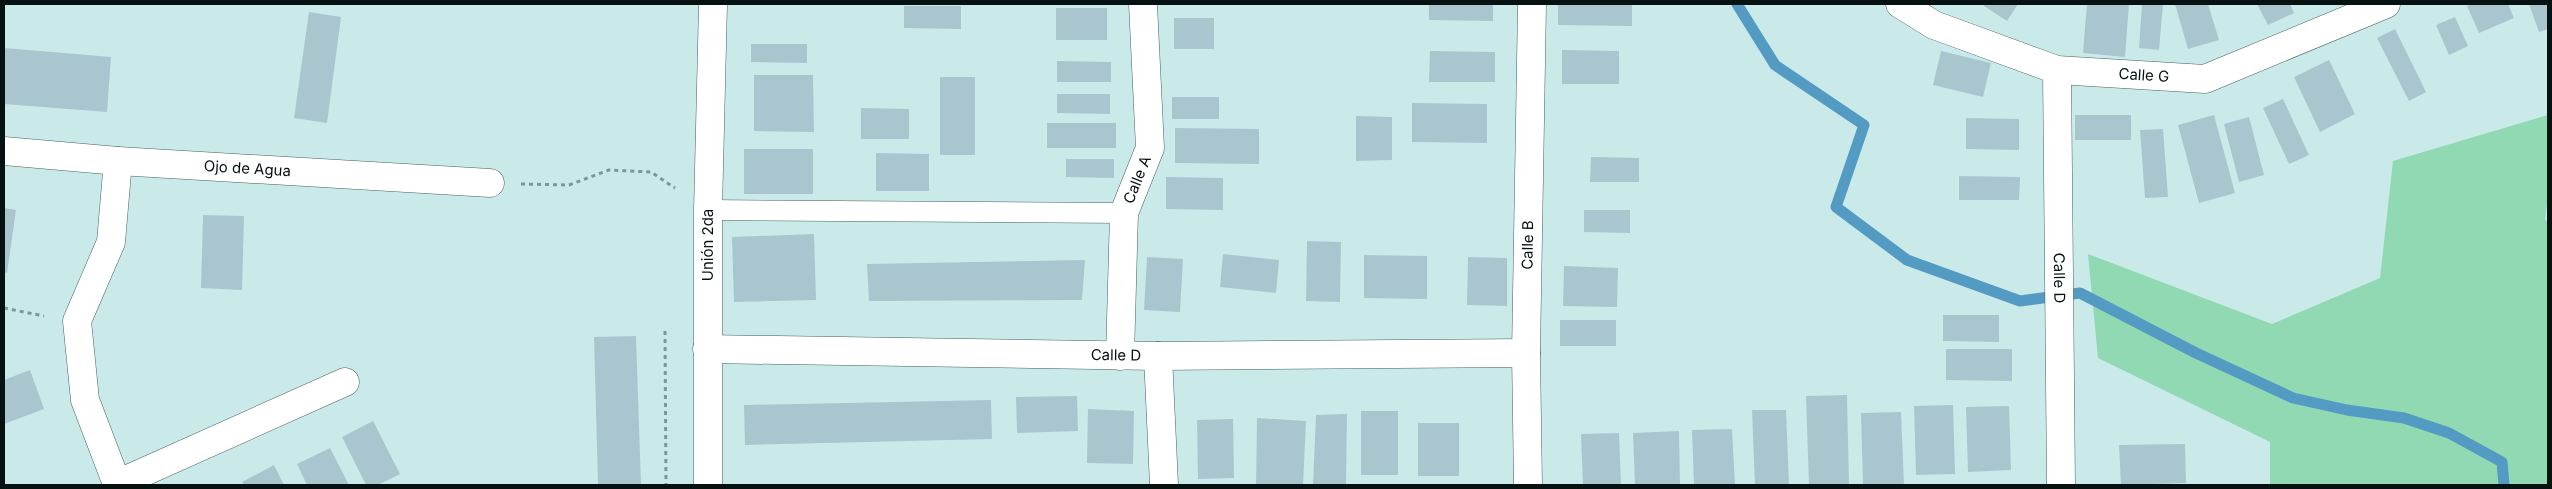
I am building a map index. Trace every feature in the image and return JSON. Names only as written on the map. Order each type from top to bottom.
[{"type":"street","name":"Unión 2da","points":[[708,485],[708,210],[713,4]]},
{"type":"street","name":"Calle A","points":[[1120,356],[1124,213],[1150,148],[1143,4]]},
{"type":"street","name":"Calle B","points":[[1528,485],[1526,353],[1532,4]]},
{"type":"street","name":"Calle G","points":[[1900,4],[1934,26],[2057,70],[2205,79],[2386,4]]},
{"type":"street","name":"Calle D","points":[[2057,70],[2061,485]]},
{"type":"street","name":"Ojo de Agua","points":[[4,151],[118,161],[490,183]]},
{"type":"street","points":[[118,161],[110,242],[77,321],[85,400],[117,484],[345,382]]},
{"type":"street","name":"Calle D","points":[[707,349],[1120,356],[1526,353]]},
{"type":"street","points":[[1158,356],[1164,485]]},
{"type":"lane","points":[[708,210],[1124,213]]},
{"type":"path","points":[[490,183],[569,185],[609,170],[651,172],[708,210]]},
{"type":"path","points":[[4,308],[77,321]]},
{"type":"path","points":[[665,330],[666,485]]},
{"type":"green space","points":[[2548,115],[2548,197],[2545,219],[2548,223],[2548,485],[2270,485],[2270,442],[2098,358],[2088,254],[2272,324],[2380,278],[2393,161]]},
{"type":"building","points":[[1429,4],[1493,4],[1493,21],[1429,20]]},
{"type":"building","points":[[1558,4],[1632,4],[1632,26],[1558,25]]},
{"type":"building","points":[[1985,4],[2018,4],[2007,21],[1984,6]]},
{"type":"building","points":[[2087,4],[2129,4],[2125,57],[2083,53]]},
{"type":"building","points":[[2142,4],[2163,4],[2159,50],[2139,48]]},
{"type":"building","points":[[2175,4],[2208,4],[2219,40],[2188,49]]},
{"type":"building","points":[[2257,4],[2290,4],[2294,13],[2268,25]]},
{"type":"building","points":[[2473,4],[2508,4],[2514,18],[2479,33],[2467,6]]},
{"type":"building","points":[[2529,4],[2548,4],[2548,29],[2539,32]]},
{"type":"building","points":[[904,6],[961,6],[961,29],[904,28]]},
{"type":"building","points":[[1056,8],[1107,8],[1107,40],[1056,40]]},
{"type":"building","points":[[309,12],[341,17],[327,123],[294,118]]},
{"type":"building","points":[[2455,17],[2468,46],[2449,55],[2436,25]]},
{"type":"building","points":[[1174,18],[1214,18],[1214,49],[1174,49]]},
{"type":"building","points":[[2395,29],[2426,92],[2409,101],[2377,38]]},
{"type":"building","points":[[751,44],[807,44],[807,63],[751,62]]},
{"type":"building","points":[[4,48],[111,57],[107,112],[4,104]]},
{"type":"building","points":[[1562,50],[1619,51],[1619,84],[1562,84]]},
{"type":"building","points":[[1430,51],[1495,52],[1495,82],[1429,82]]},
{"type":"building","points":[[1941,51],[1991,63],[1983,97],[1933,85]]},
{"type":"building","points":[[2329,60],[2355,114],[2320,132],[2294,77]]},
{"type":"building","points":[[1057,61],[1111,62],[1111,82],[1057,82]]},
{"type":"building","points":[[754,75],[813,75],[814,132],[754,131]]},
{"type":"building","points":[[940,77],[975,77],[975,155],[940,155]]},
{"type":"building","points":[[1057,94],[1110,94],[1110,114],[1057,113]]},
{"type":"building","points":[[1172,97],[1219,97],[1219,119],[1172,119]]},
{"type":"building","points":[[2283,99],[2309,155],[2289,164],[2263,108]]},
{"type":"building","points":[[1412,103],[1487,104],[1487,143],[1412,142]]},
{"type":"building","points":[[861,108],[909,109],[909,139],[861,139]]},
{"type":"building","points":[[2075,115],[2131,115],[2131,140],[2075,140]]},
{"type":"building","points":[[2214,115],[2235,193],[2199,203],[2178,125]]},
{"type":"building","points":[[1356,116],[1392,117],[1392,160],[1356,161]]},
{"type":"building","points":[[2249,117],[2264,175],[2239,182],[2224,124]]},
{"type":"building","points":[[1966,118],[2019,119],[2019,150],[1966,149]]},
{"type":"building","points":[[1047,123],[1116,123],[1116,148],[1047,148]]},
{"type":"building","points":[[1175,128],[1259,129],[1259,164],[1175,163]]},
{"type":"building","points":[[2163,129],[2168,197],[2145,198],[2140,130]]},
{"type":"building","points":[[744,149],[813,149],[813,194],[744,194]]},
{"type":"building","points":[[876,153],[929,154],[929,191],[876,191]]},
{"type":"building","points":[[1591,157],[1639,158],[1639,182],[1590,182]]},
{"type":"building","points":[[1066,159],[1114,159],[1114,178],[1066,177]]},
{"type":"building","points":[[1959,176],[2020,177],[2019,200],[1959,200]]},
{"type":"building","points":[[1166,177],[1223,178],[1223,210],[1166,209]]},
{"type":"building","points":[[4,208],[16,210],[7,273],[4,272]]},
{"type":"building","points":[[1584,210],[1630,210],[1630,233],[1584,232]]},
{"type":"building","points":[[203,215],[244,216],[242,290],[201,288]]},
{"type":"building","points":[[814,234],[816,300],[734,302],[732,237]]},
{"type":"building","points":[[1307,241],[1341,242],[1340,302],[1306,301]]},
{"type":"building","points":[[1223,254],[1279,260],[1276,293],[1220,287]]},
{"type":"building","points":[[1364,255],[1427,256],[1427,299],[1364,298]]},
{"type":"building","points":[[1147,257],[1183,259],[1180,312],[1144,310]]},
{"type":"building","points":[[1468,257],[1507,258],[1507,306],[1467,305]]},
{"type":"building","points":[[1085,260],[1082,300],[869,301],[867,264]]},
{"type":"building","points":[[1564,266],[1618,268],[1617,307],[1563,306]]},
{"type":"building","points":[[1943,315],[1999,315],[1999,342],[1943,341]]},
{"type":"building","points":[[1560,320],[1616,320],[1616,346],[1560,346]]},
{"type":"building","points":[[636,336],[641,485],[598,485],[594,337]]},
{"type":"building","points":[[1946,349],[2012,349],[2012,381],[1946,380]]},
{"type":"building","points":[[30,370],[44,409],[4,424],[4,380]]},
{"type":"building","points":[[1847,395],[1849,485],[1809,485],[1806,396]]},
{"type":"building","points":[[1077,396],[1078,431],[1017,433],[1016,397]]},
{"type":"building","points":[[991,400],[992,439],[745,445],[744,405]]},
{"type":"building","points":[[1953,405],[1955,474],[1916,475],[1914,406]]},
{"type":"building","points":[[2009,406],[2011,470],[1968,472],[1966,407]]},
{"type":"building","points":[[1088,409],[1134,411],[1133,464],[1087,463]]},
{"type":"building","points":[[1752,410],[1786,410],[1789,485],[1755,485]]},
{"type":"building","points":[[1361,411],[1398,411],[1398,475],[1361,475]]},
{"type":"building","points":[[1901,412],[1904,485],[1863,485],[1861,413]]},
{"type":"building","points":[[1347,414],[1346,485],[1313,485],[1316,415]]},
{"type":"building","points":[[1257,418],[1306,421],[1303,485],[1256,485]]},
{"type":"building","points":[[1233,419],[1234,478],[1198,479],[1197,420]]},
{"type":"building","points":[[373,421],[400,474],[378,485],[366,485],[342,437]]},
{"type":"building","points":[[1418,423],[1459,423],[1459,476],[1418,476]]},
{"type":"building","points":[[1732,429],[1735,485],[1694,485],[1692,430]]},
{"type":"building","points":[[1679,431],[1680,485],[1635,485],[1633,433]]},
{"type":"building","points":[[1619,433],[1621,485],[1583,485],[1581,434]]},
{"type":"building","points":[[2185,444],[2186,483],[2121,485],[2119,445]]},
{"type":"building","points":[[330,448],[349,485],[307,485],[297,464]]},
{"type":"building","points":[[274,465],[284,485],[244,485],[242,482]]},
{"type":"waterway","points":[[1737,4],[1775,65],[1864,125],[1836,207],[1907,260],[2020,301],[2080,293],[2196,353],[2293,398],[2347,410],[2404,418],[2449,433],[2502,462],[2504,485]]}]
